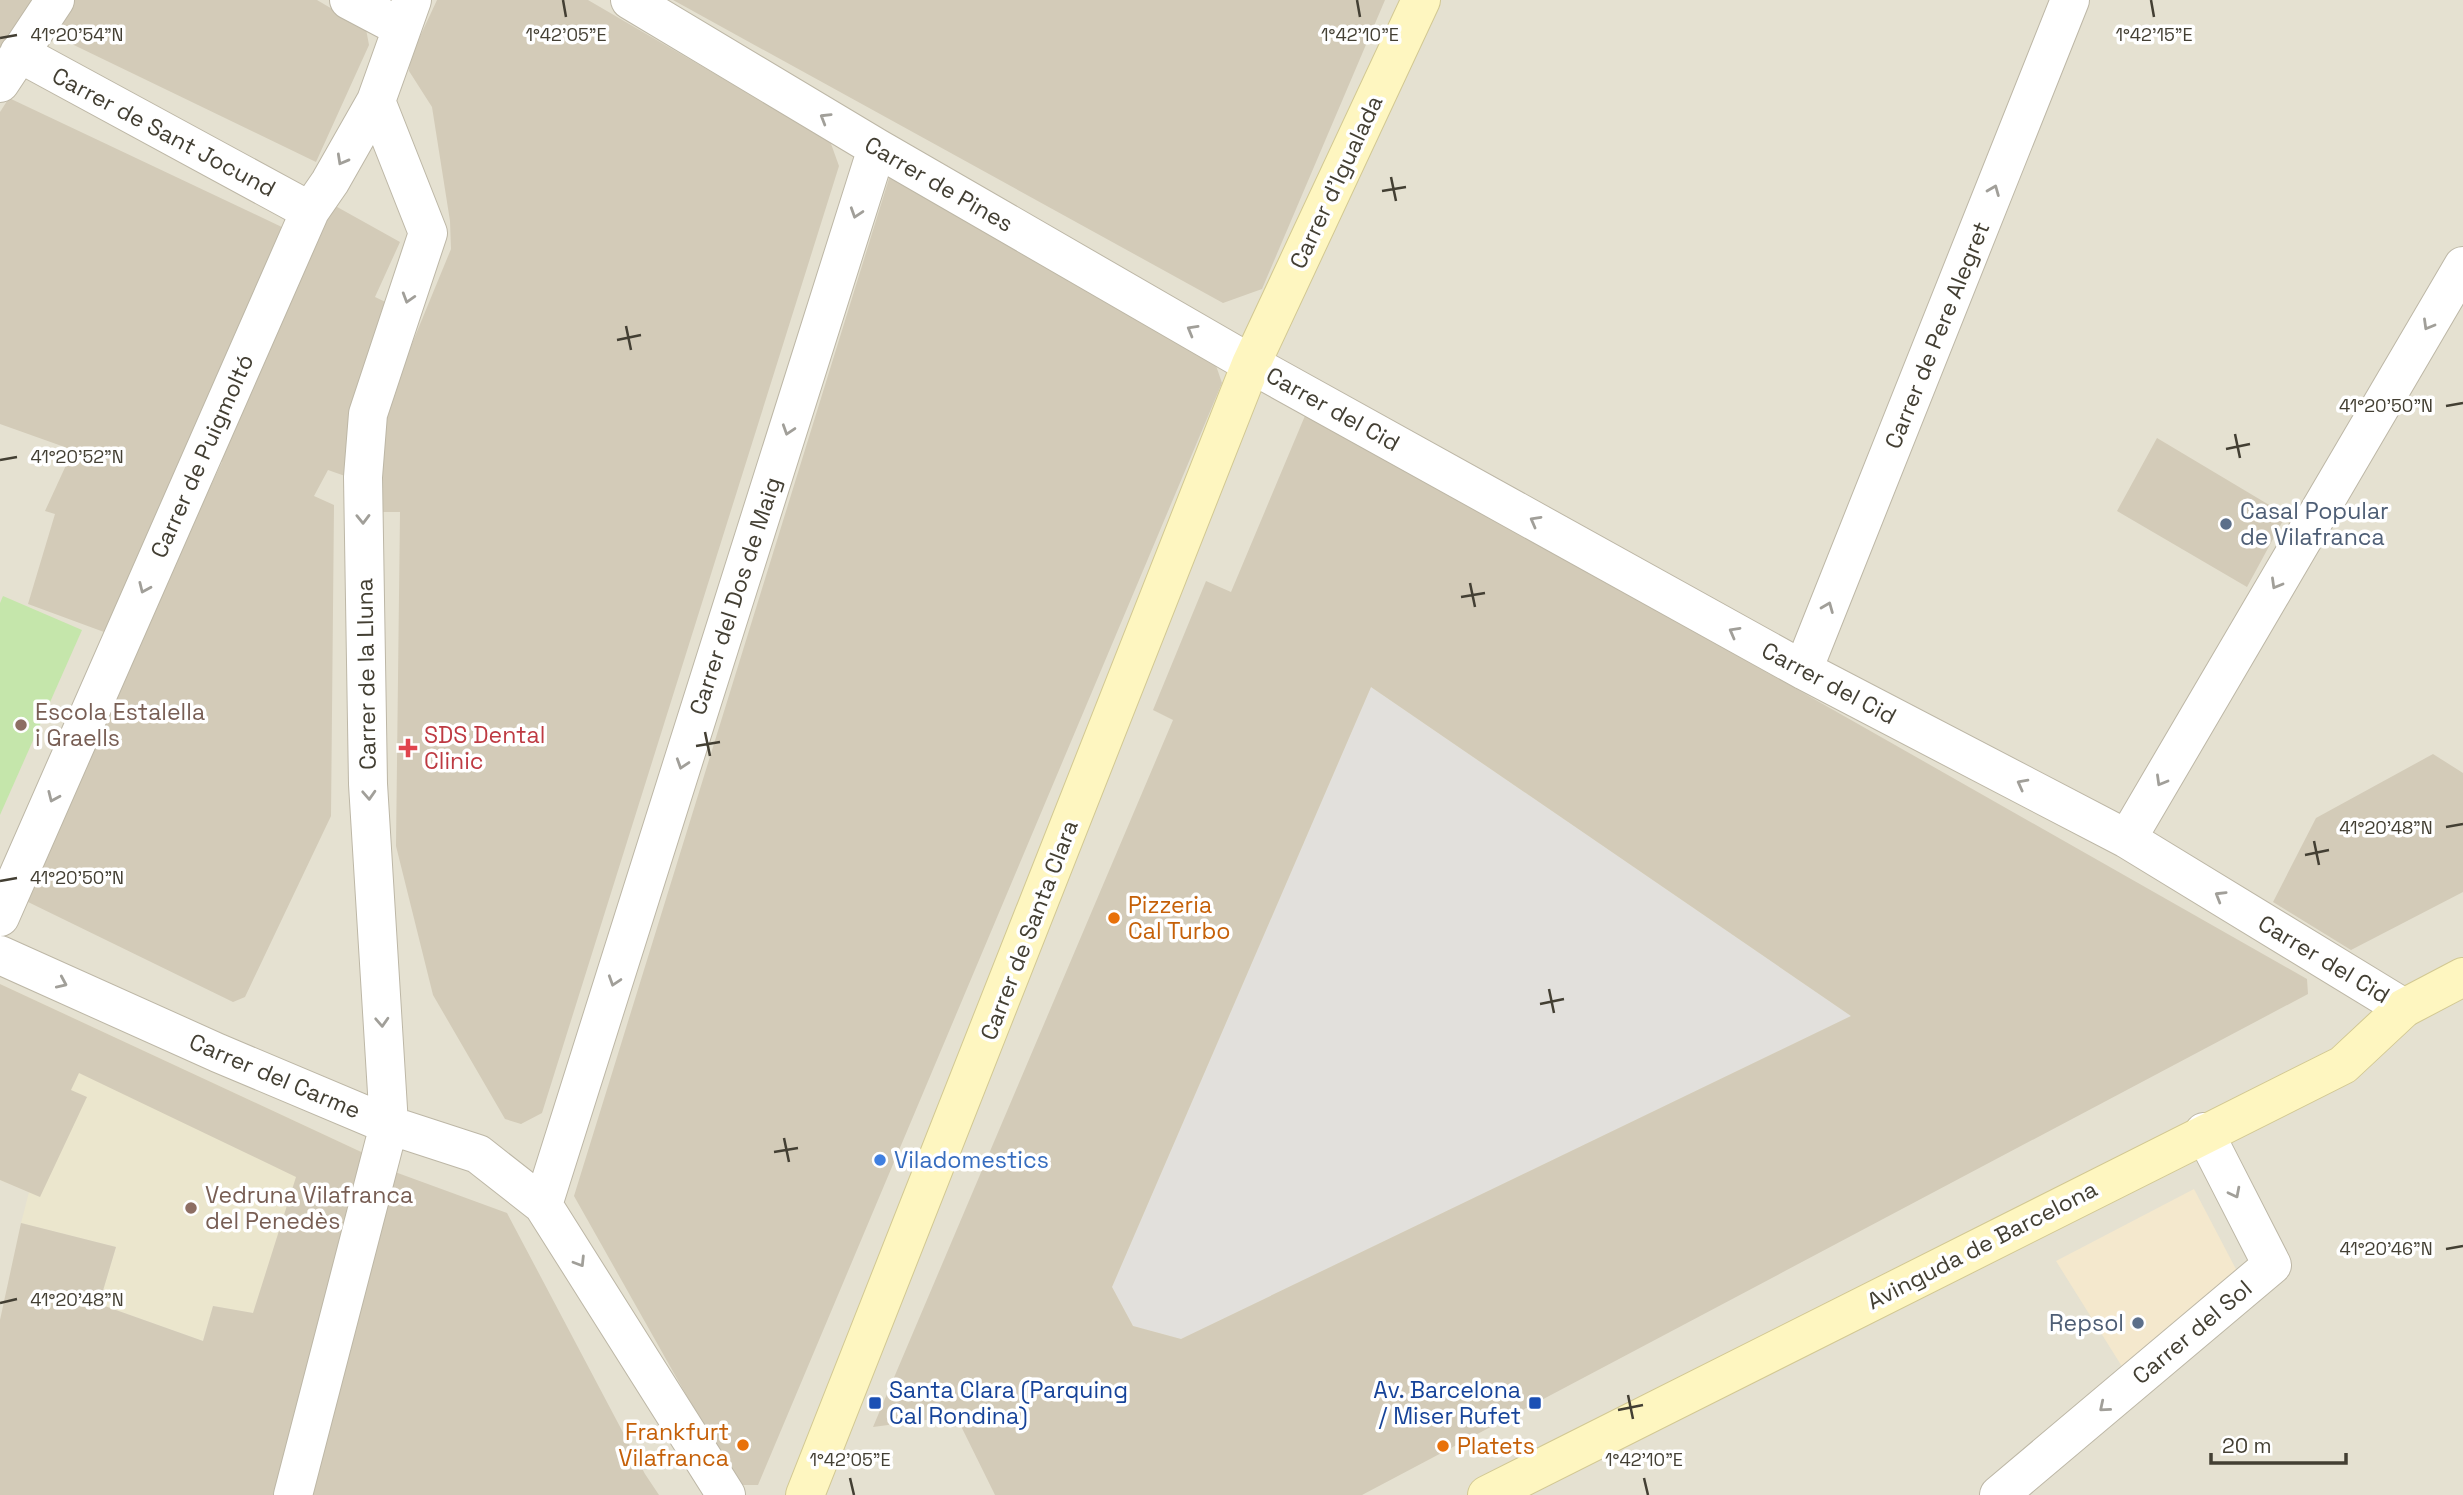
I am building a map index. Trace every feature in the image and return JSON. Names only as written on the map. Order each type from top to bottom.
[{"type":"street","points":[[9,68],[55,0]]},
{"type":"street","points":[[349,0],[407,14]]},
{"type":"street","name":"Carrer de Pines","points":[[630,0],[877,148],[1251,364]]},
{"type":"street","name":"Carrer d'Igualada","points":[[1251,364],[1421,0]]},
{"type":"street","name":"Carrer de Pere Alegret","points":[[1803,670],[2070,0]]},
{"type":"street","name":"Carrer de Puigmoltó","points":[[0,917],[310,211],[330,182],[376,101],[407,14]]},
{"type":"street","name":"Carrer de Sant Jocund","points":[[9,68],[310,211]]},
{"type":"street","name":"Carrer de la Lluna","points":[[293,1495],[389,1125],[368,784],[363,477],[369,414],[428,233],[376,101]]},
{"type":"street","name":"Carrer del Dos de Maig","points":[[543,1205],[877,148]]},
{"type":"street","points":[[2127,839],[2463,266]]},
{"type":"street","name":"Carrer del Cid","points":[[1251,364],[1803,670],[2127,839],[2404,1008]]},
{"type":"street","name":"Carrer de Santa Clara","points":[[804,1495],[1251,364]]},
{"type":"street","name":"Carrer del Carme","points":[[0,955],[218,1053],[389,1125],[478,1154],[543,1205],[726,1495]]},
{"type":"street","name":"Avinguda de Barcelona","points":[[1493,1494],[2204,1132],[2343,1065],[2404,1008],[2463,977]]},
{"type":"street","name":"Carrer del Sol","points":[[1999,1495],[2272,1265],[2204,1132]]},
{"type":"shaded area","points":[[0,0],[2463,0],[2463,1495],[0,1495]]},
{"type":"shaded area","points":[[1371,687],[1851,1016],[1181,1339],[1133,1326],[1112,1287]]},
{"type":"shaded area","name":"Vedruna Vilafranca del Penedès","points":[[0,984],[372,1157],[300,1415],[253,1313],[213,1306],[203,1341],[99,1304],[116,1247],[21,1223],[29,1192],[0,1180]]},
{"type":"shaded area","name":"Repsol","points":[[2194,1189],[2238,1273],[2126,1373],[2056,1261]]},
{"type":"green space","name":"Escola Estalella i Graells","points":[[3,596],[82,630],[0,815],[0,603]]},
{"type":"building","points":[[0,0],[34,0],[0,50]]},
{"type":"building","points":[[71,0],[317,0],[366,29],[369,45],[316,162],[49,33]]},
{"type":"building","points":[[437,0],[588,0],[830,141],[839,166],[542,1113],[521,1124],[505,1119],[433,995],[396,846],[400,512],[379,512],[381,419],[451,249],[450,221],[432,107],[409,71],[410,58]]},
{"type":"building","points":[[673,0],[1385,0],[1262,289],[1223,303]]},
{"type":"building","points":[[9,98],[286,229],[104,632],[28,604],[55,514],[45,511],[73,450],[0,424],[0,112]]},
{"type":"building","points":[[891,172],[1210,348],[1222,383],[758,1485],[737,1485],[574,1196]]},
{"type":"building","points":[[330,203],[400,242],[375,297],[396,307],[345,476],[328,470],[314,496],[334,505],[331,816],[245,997],[233,1002],[26,901],[127,662],[222,462],[213,458]]},
{"type":"building","points":[[1307,411],[2307,979],[2308,994],[1362,1495],[995,1495],[956,1416],[873,1427],[1173,720],[1153,710],[1206,581],[1231,592]],"holes":[[[1371,687],[1851,1016],[1181,1339],[1133,1326],[1112,1287]]]},
{"type":"building","points":[[2157,438],[2286,515],[2247,587],[2117,511]]},
{"type":"building","points":[[2433,754],[2463,773],[2463,892],[2351,950],[2273,902],[2316,818]]},
{"type":"building","points":[[0,984],[372,1157],[277,1495],[0,1495],[0,1320],[21,1223],[116,1247],[99,1304],[203,1341],[213,1306],[253,1313],[296,1177],[79,1073],[71,1090],[87,1097],[40,1197],[0,1180]]},
{"type":"building","points":[[395,1172],[507,1213],[645,1474],[659,1495],[302,1495]]},
{"type":"place","name":"Casal Popular de Vilafranca","points":[[2226,524]]},
{"type":"place","name":"Escola Estalella i Graells","points":[[21,725]]},
{"type":"place","name":"SDS Dental Clinic","points":[[408,748]]},
{"type":"place","name":"Pizzeria Cal Turbo","points":[[1114,918]]},
{"type":"place","name":"Viladomestics","points":[[880,1160]]},
{"type":"place","name":"Vedruna Vilafranca del Penedès","points":[[191,1208]]},
{"type":"place","name":"Repsol","points":[[2138,1323]]},
{"type":"place","name":"Santa Clara (Parquing Cal Rondina)","points":[[875,1403]]},
{"type":"place","name":"Av. Barcelona / Miser Rufet","points":[[1535,1403]]},
{"type":"place","name":"Frankfurt Vilafranca","points":[[743,1445]]},
{"type":"place","name":"Platets","points":[[1443,1446]]}]
